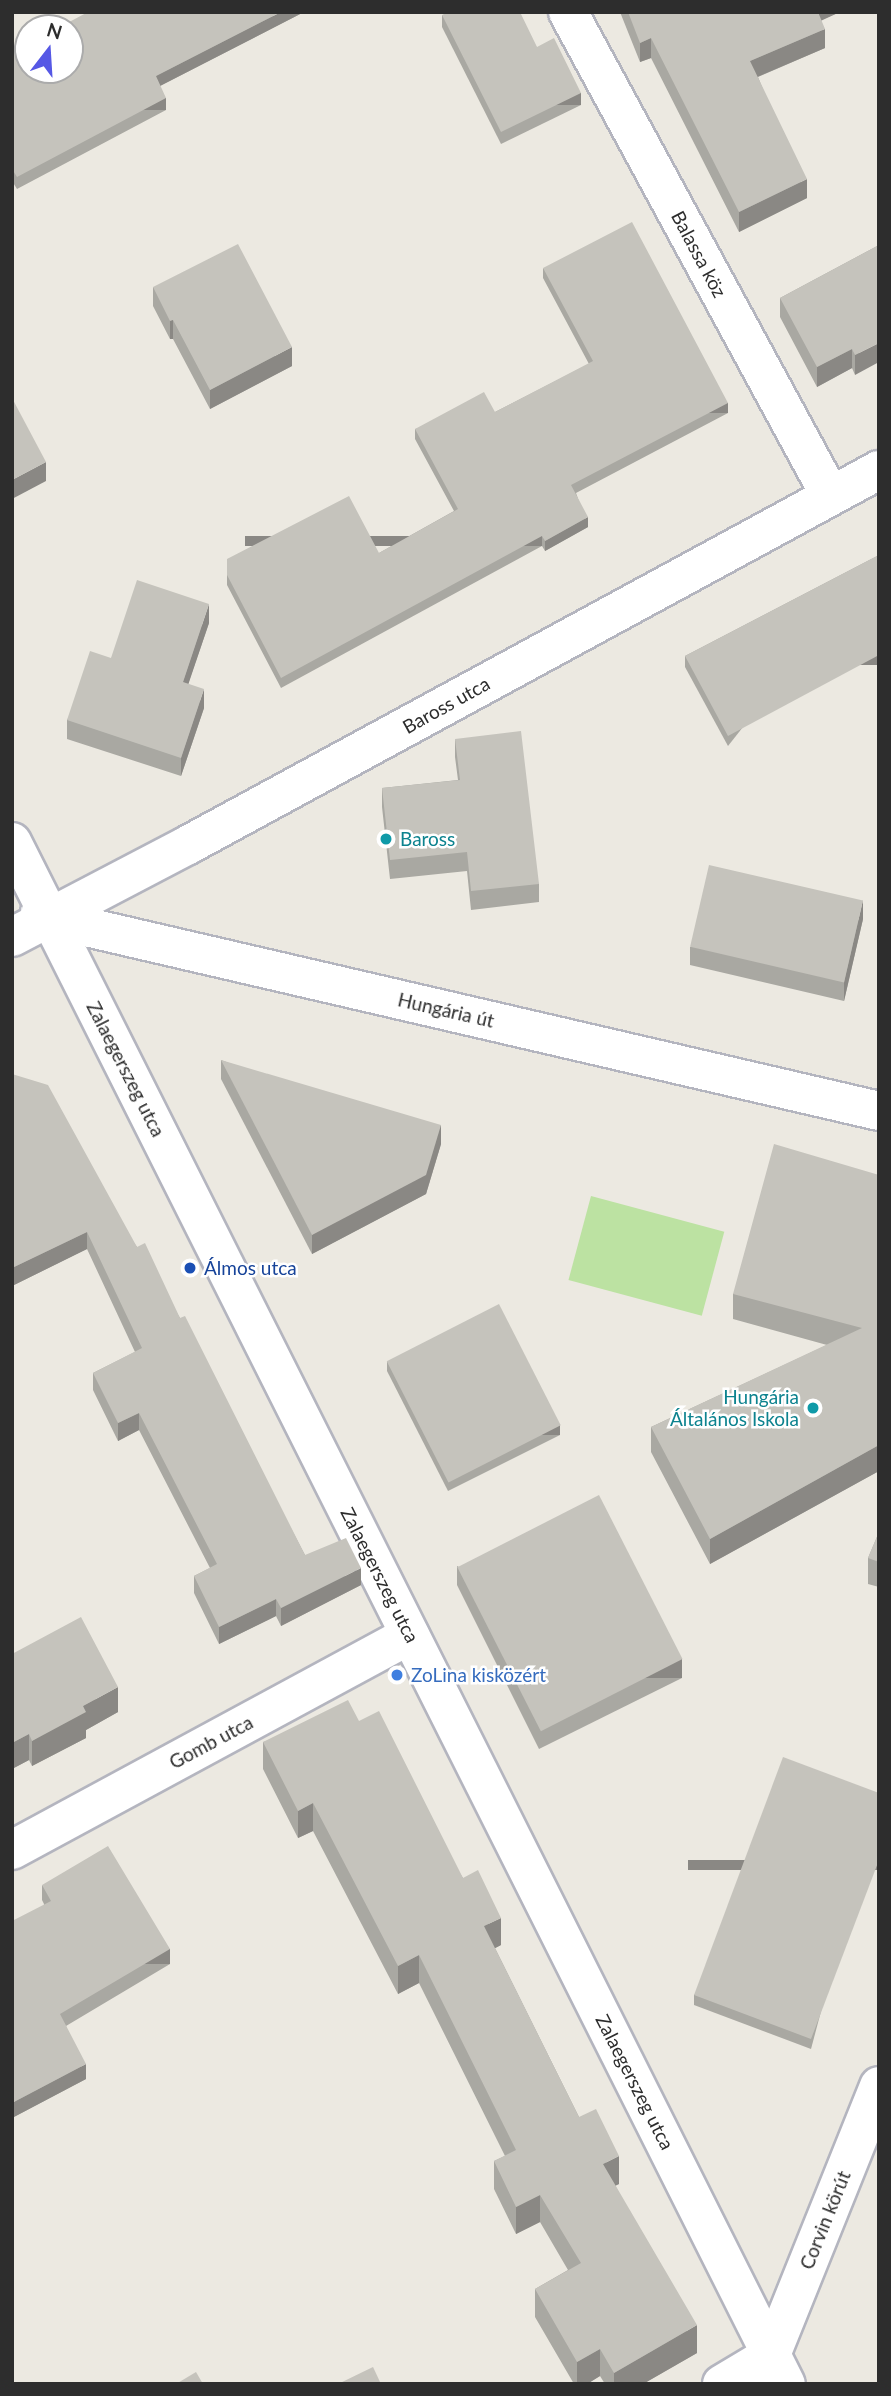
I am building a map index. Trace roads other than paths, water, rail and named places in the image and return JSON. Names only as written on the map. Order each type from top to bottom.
[{"type":"street","name":"Balassa köz","points":[[568,12],[830,495]]},
{"type":"street","name":"Baross utca","points":[[12,937],[50,919],[879,470]]},
{"type":"street","name":"Zalaegerszeg utca","points":[[12,842],[410,1634],[775,2374]]},
{"type":"street","name":"Hungária út","points":[[12,910],[879,1111]]},
{"type":"street","name":"Gomb utca","points":[[12,1850],[410,1634]]},
{"type":"street","name":"Corvin körút","points":[[775,2374],[879,2085]]},
{"type":"street","points":[[722,2384],[775,2374]]},
{"type":"place","name":"Baross","points":[[386,839]]},
{"type":"place","name":"Álmos utca","points":[[190,1268]]},
{"type":"place","name":"Hungária Általános Iskola","points":[[813,1408]]},
{"type":"place","name":"ZoLina kisközért","points":[[397,1675]]}]
